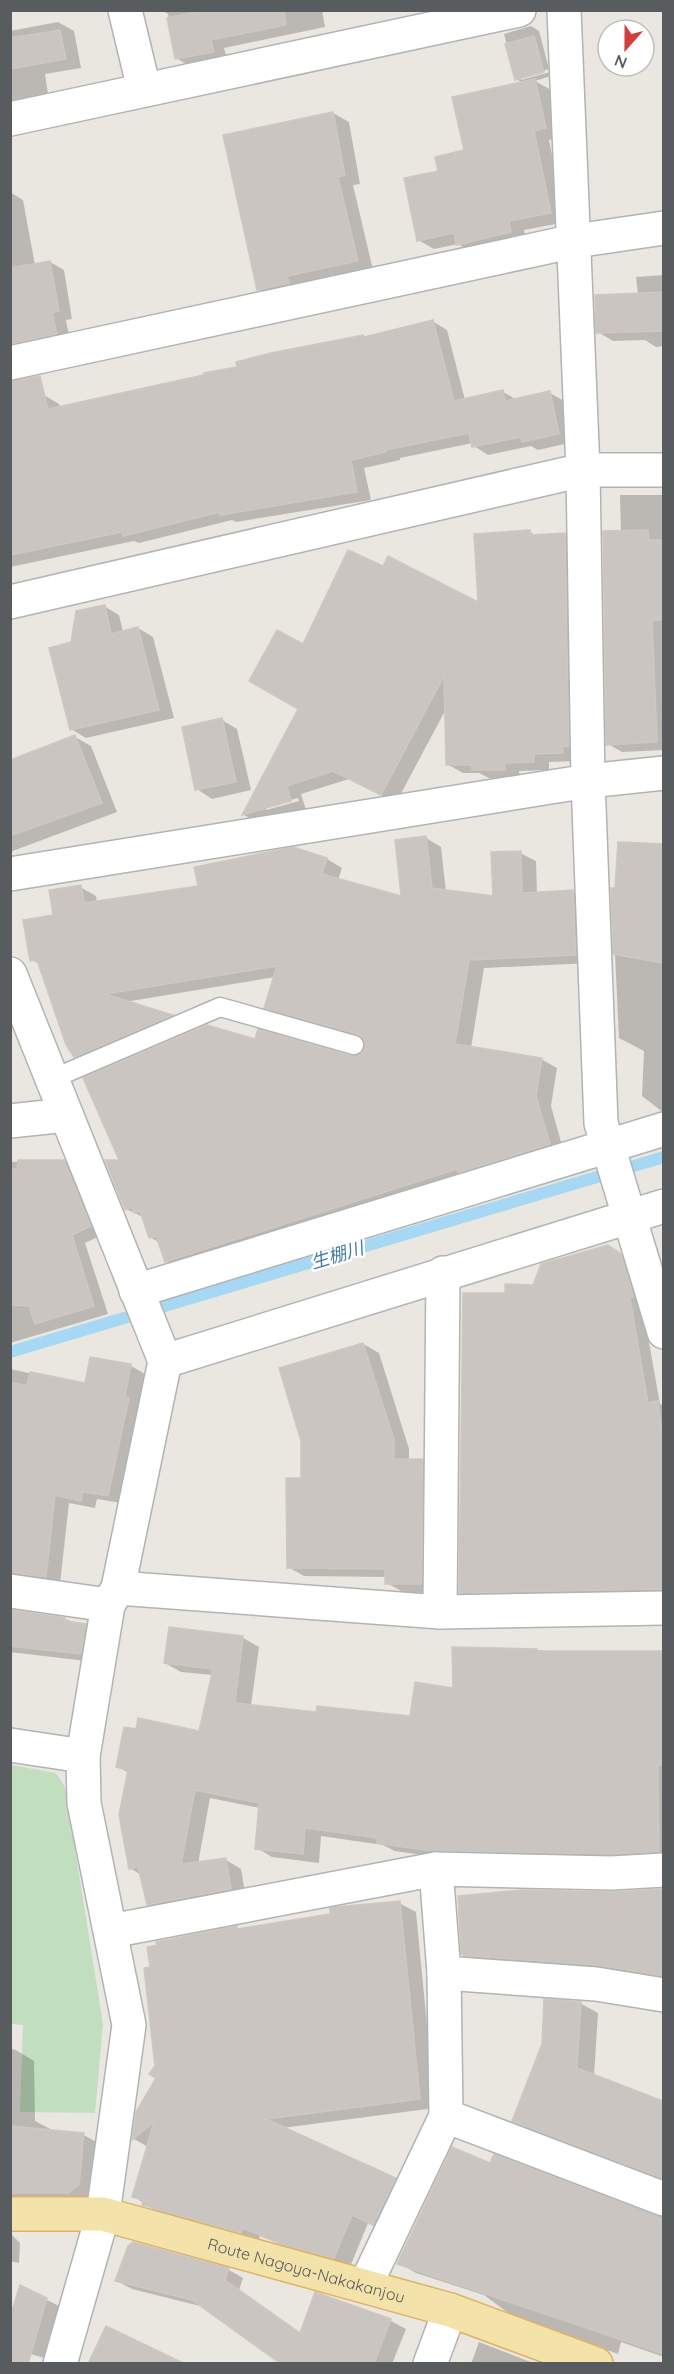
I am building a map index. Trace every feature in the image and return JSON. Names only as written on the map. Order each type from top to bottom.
[{"type":"main road","name":"Route Nagoya-Nakakanjou","points":[[10,2214],[103,2214],[450,2310],[596,2364]]},
{"type":"street","points":[[125,10],[144,89]]},
{"type":"street","points":[[10,119],[519,10]]},
{"type":"street","points":[[564,10],[583,470],[588,781],[601,1123],[631,1216],[663,1332]]},
{"type":"street","points":[[10,363],[575,241],[663,228]]},
{"type":"street","points":[[10,602],[583,470],[663,470]]},
{"type":"street","points":[[10,874],[588,781],[663,773]]},
{"type":"street","points":[[10,974],[159,1348],[83,1756],[84,1803],[129,2025],[103,2214],[60,2364]]},
{"type":"street","points":[[10,1121],[66,1115]]},
{"type":"street","points":[[138,1296],[613,1161],[663,1129]]},
{"type":"street","points":[[159,1348],[443,1273],[663,1206]]},
{"type":"street","points":[[440,1612],[443,1273]]},
{"type":"street","points":[[10,1591],[440,1612],[663,1608]]},
{"type":"street","points":[[10,1745],[83,1756]]},
{"type":"street","points":[[111,1931],[435,1869],[612,1873],[663,1870]]},
{"type":"street","points":[[365,2286],[446,2116],[444,1973],[435,1869]]},
{"type":"street","points":[[444,1973],[596,1984],[663,1995]]},
{"type":"street","points":[[446,2116],[663,2199]]},
{"type":"street","points":[[430,2364],[450,2310]]},
{"type":"lane","points":[[52,1079],[220,1007],[354,1045]]},
{"type":"green space","points":[[11,1765],[56,1773],[65,1787],[103,2024],[95,2113],[20,2112],[23,2025],[11,2024]]},
{"type":"building","points":[[204,10],[284,10],[286,25],[211,40],[214,52],[175,59],[167,18]]},
{"type":"building","points":[[60,30],[66,59],[10,69],[10,38]]},
{"type":"building","points":[[534,36],[544,72],[515,80],[505,44]]},
{"type":"building","points":[[535,79],[546,128],[534,131],[551,213],[509,221],[511,232],[456,245],[454,233],[417,241],[404,178],[438,171],[435,157],[464,150],[452,97]]},
{"type":"building","points":[[333,112],[345,175],[338,177],[358,261],[287,276],[289,283],[257,290],[223,135]]},
{"type":"building","points":[[50,261],[59,311],[52,313],[57,334],[10,344],[10,268]]},
{"type":"building","points":[[663,292],[663,331],[596,333],[595,295]]},
{"type":"building","points":[[433,320],[454,401],[503,390],[505,401],[550,391],[559,434],[522,442],[521,437],[472,447],[469,433],[386,450],[386,452],[351,460],[357,492],[220,515],[220,512],[123,536],[122,532],[10,555],[10,381],[40,376],[48,409],[237,367],[236,362],[271,353],[363,335],[364,337]]},
{"type":"building","points":[[530,530],[530,535],[565,533],[569,746],[562,747],[563,753],[534,754],[534,762],[505,763],[505,770],[472,770],[472,765],[446,765],[444,676],[381,795],[333,771],[287,786],[291,801],[242,815],[298,709],[249,681],[277,630],[303,644],[348,550],[383,566],[388,556],[478,602],[474,534]]},
{"type":"building","points":[[648,530],[649,540],[663,540],[663,620],[652,620],[657,742],[606,745],[603,531]]},
{"type":"building","points":[[105,605],[111,634],[138,627],[159,710],[70,730],[49,648],[71,642],[76,611]]},
{"type":"building","points":[[222,718],[236,782],[195,790],[182,727]]},
{"type":"building","points":[[75,735],[102,803],[10,836],[10,760]]},
{"type":"building","points":[[426,836],[432,888],[493,896],[491,852],[521,851],[522,893],[573,890],[576,955],[469,960],[455,1044],[542,1058],[536,1096],[550,1144],[458,1173],[457,1169],[165,1262],[156,1236],[149,1238],[140,1211],[134,1213],[132,1207],[125,1210],[105,1160],[119,1160],[83,1078],[207,1025],[255,1039],[258,1029],[352,1056],[362,1053],[365,1042],[357,1034],[264,1008],[277,966],[105,994],[173,1015],[74,1057],[66,1045],[37,960],[30,961],[23,920],[53,915],[49,890],[81,885],[84,903],[198,886],[194,867],[293,847],[327,858],[322,874],[401,896],[395,840]]},
{"type":"building","points":[[618,842],[663,844],[663,963],[613,954],[611,888],[615,888]]},
{"type":"building","points":[[18,1160],[64,1160],[91,1226],[72,1235],[94,1306],[35,1324],[29,1306],[10,1305],[10,1168],[17,1169]]},
{"type":"building","points":[[608,1245],[621,1254],[632,1291],[633,1297],[630,1298],[648,1403],[658,1401],[663,1442],[663,1589],[459,1593],[463,1293],[505,1293],[505,1284],[533,1285],[541,1264]]},
{"type":"building","points":[[363,1343],[394,1439],[394,1459],[423,1459],[422,1584],[385,1584],[385,1569],[287,1568],[286,1478],[301,1478],[301,1441],[279,1368]]},
{"type":"building","points":[[90,1357],[131,1364],[125,1397],[129,1398],[108,1496],[83,1492],[81,1501],[55,1495],[46,1577],[10,1573],[10,1382],[27,1386],[30,1372],[85,1383]]},
{"type":"building","points":[[10,1610],[65,1618],[65,1621],[86,1624],[81,1654],[10,1646]]},
{"type":"building","points":[[169,1627],[243,1636],[235,1703],[316,1712],[317,1706],[410,1716],[415,1682],[453,1688],[452,1647],[537,1649],[537,1651],[663,1651],[663,1765],[658,1765],[659,1852],[612,1854],[432,1851],[377,1843],[378,1838],[305,1828],[303,1854],[255,1849],[259,1803],[195,1790],[181,1864],[226,1858],[231,1889],[147,1905],[138,1867],[129,1869],[119,1815],[128,1770],[116,1767],[124,1727],[136,1729],[138,1718],[199,1731],[213,1669],[164,1663]]},
{"type":"building","points":[[663,1889],[663,1976],[597,1965],[464,1956],[461,1953],[458,1896],[522,1890],[612,1892]]},
{"type":"building","points":[[400,1901],[420,2099],[266,2119],[396,2178],[373,2225],[352,2215],[334,2258],[287,2246],[243,2228],[241,2233],[142,2205],[143,2200],[132,2197],[154,2122],[132,2140],[136,2112],[156,2078],[149,2074],[155,2066],[144,1968],[150,1967],[147,1947],[157,1945],[156,1942],[237,1926],[237,1929],[330,1914],[330,1908],[335,1907]]},
{"type":"building","points":[[544,1999],[581,2002],[577,2068],[663,2101],[663,2179],[512,2121],[542,2044]]},
{"type":"building","points":[[10,2126],[84,2133],[79,2184],[68,2193],[10,2193]]},
{"type":"building","points":[[452,2147],[490,2163],[494,2154],[663,2217],[663,2354],[397,2264]]},
{"type":"building","points":[[133,2242],[229,2268],[225,2280],[300,2333],[315,2292],[391,2319],[374,2364],[281,2364],[192,2300],[115,2281],[128,2246]]},
{"type":"building","points":[[20,2285],[47,2298],[28,2364],[10,2364],[10,2317]]},
{"type":"building","points":[[106,2326],[185,2364],[88,2364]]},
{"type":"waterway","name":"生棚川","points":[[10,1352],[664,1157]]}]
